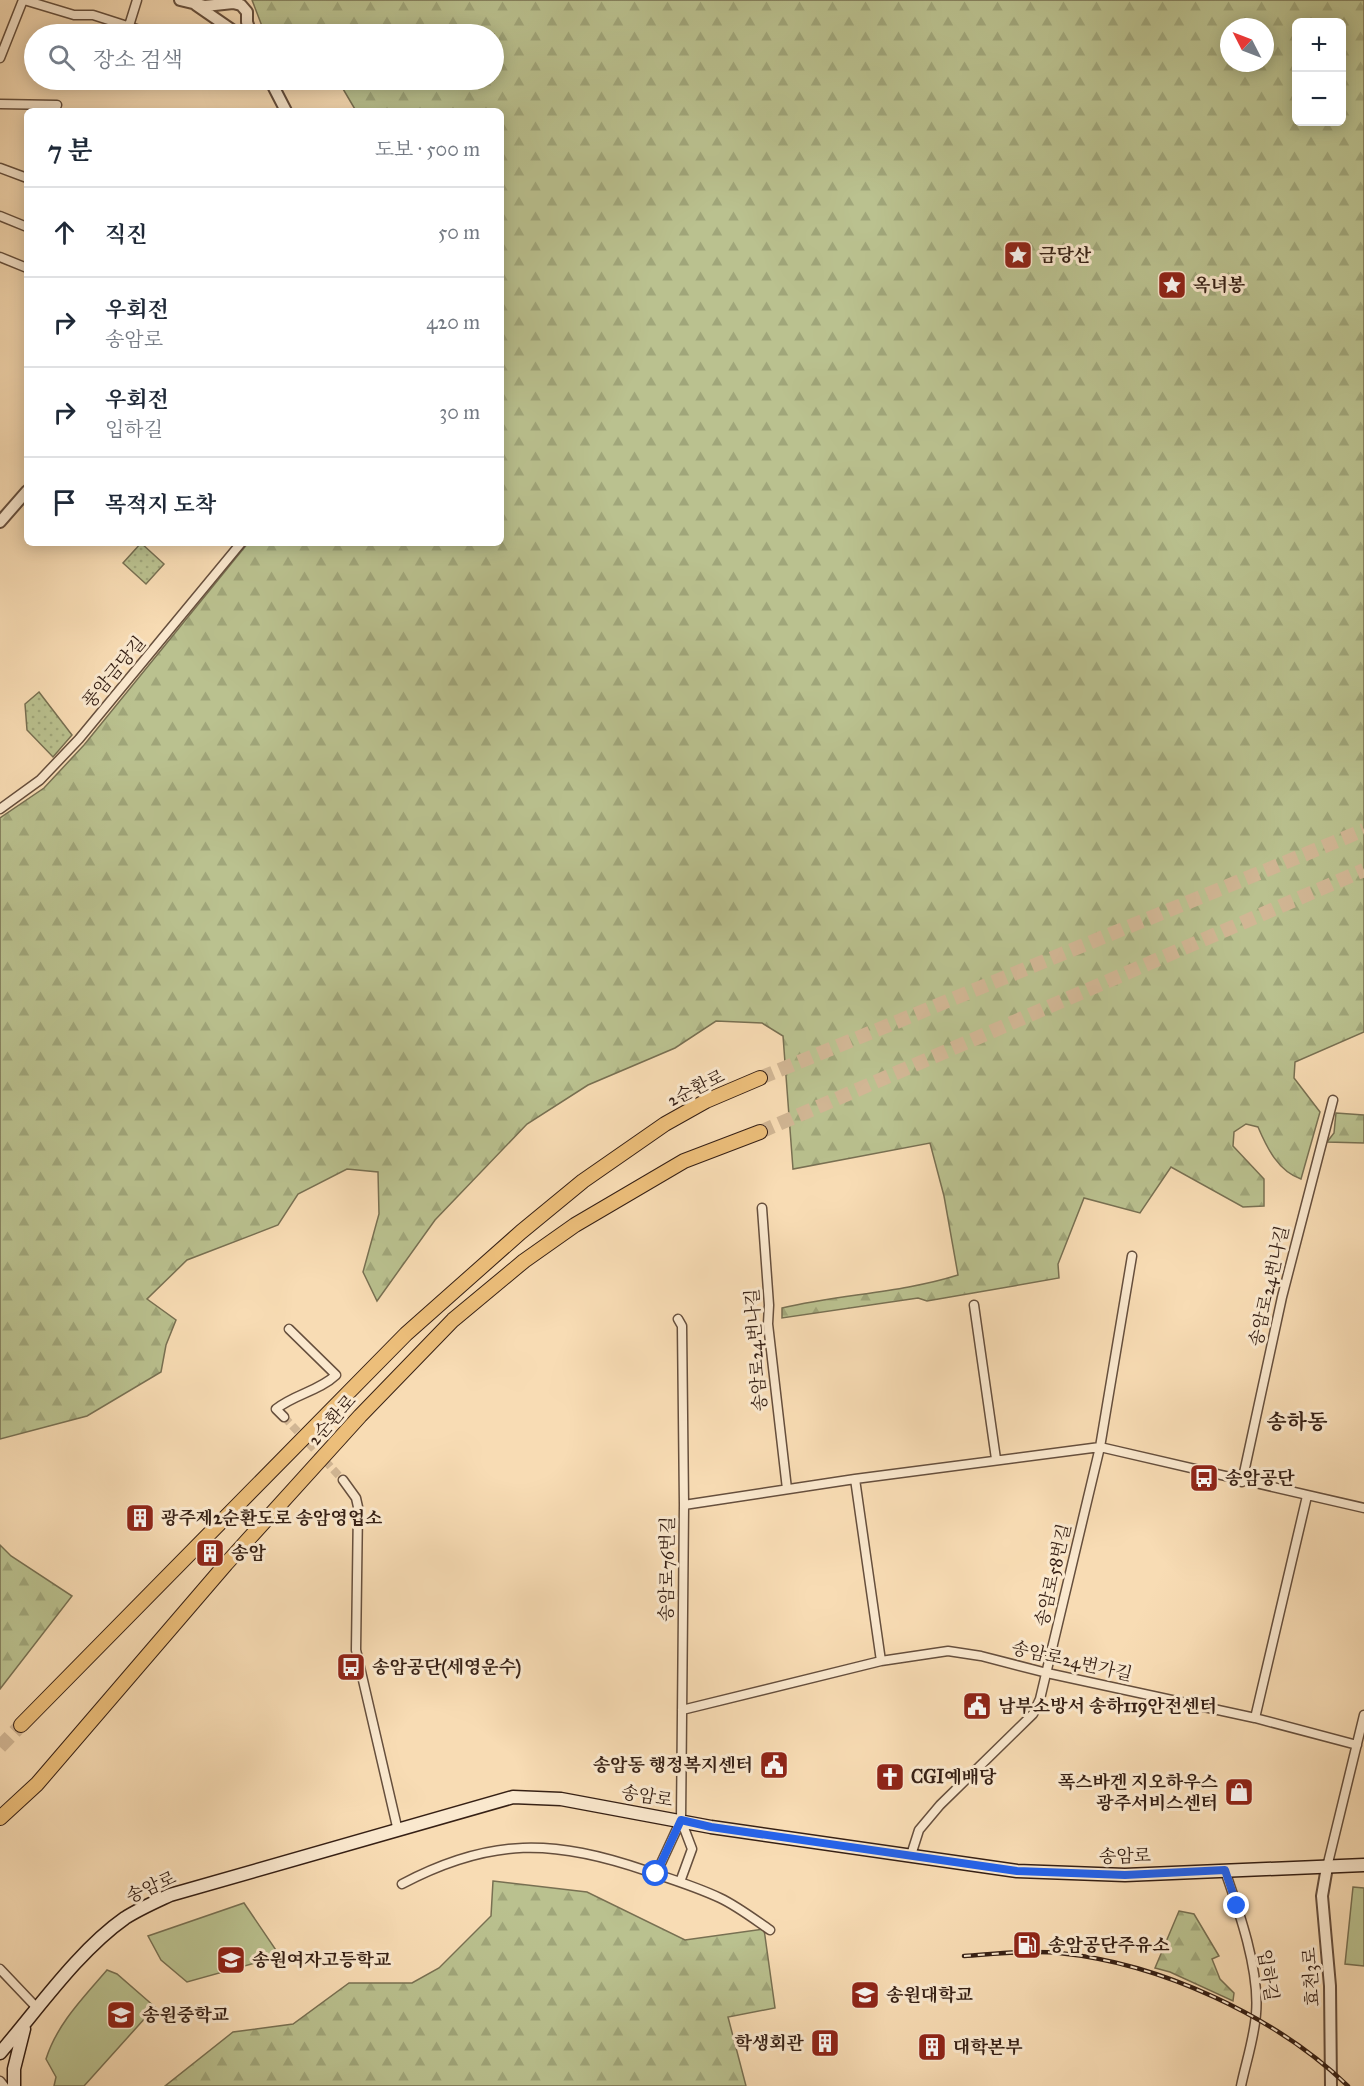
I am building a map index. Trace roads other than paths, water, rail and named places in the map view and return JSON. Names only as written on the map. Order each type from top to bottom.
[{"type":"highway","name":"2순환로","points":[[21,1725],[398,1342],[521,1232],[592,1174],[657,1129],[706,1101],[760,1078]]},
{"type":"highway","name":"2순환로","points":[[0,1818],[45,1776],[226,1564],[360,1416],[453,1320],[524,1261],[575,1225],[684,1161],[760,1132]]},
{"type":"main road","name":"송암로","points":[[0,2054],[104,1936],[146,1906],[170,1895],[513,1797],[561,1799],[711,1827],[1017,1871],[1080,1875],[1358,1865]]},
{"type":"main road","points":[[14,2086],[14,2069],[25,2025]]},
{"type":"street","points":[[0,58],[24,0],[74,15],[93,15],[116,24]]},
{"type":"street","points":[[129,24],[136,0]]},
{"type":"street","points":[[180,0],[196,4],[233,3],[247,12],[247,22]]},
{"type":"street","points":[[222,24],[221,12],[233,3]]},
{"type":"street","points":[[196,4],[222,24]]},
{"type":"street","points":[[275,90],[284,108]]},
{"type":"street","points":[[0,104],[57,105]]},
{"type":"street","points":[[0,168],[24,177]]},
{"type":"street","points":[[0,216],[24,226]]},
{"type":"street","points":[[0,257],[24,267]]},
{"type":"street","points":[[0,522],[24,494]]},
{"type":"street","name":"풍암금당길","points":[[0,809],[40,780],[79,740],[239,546]]},
{"type":"street","name":"송암로24번나길","points":[[1242,1482],[1282,1297],[1332,1100]]},
{"type":"street","name":"송암로24번나길","points":[[762,1208],[769,1305],[768,1324],[787,1489]]},
{"type":"street","name":"송암로58번길","points":[[911,1855],[919,1830],[940,1805],[1033,1714],[1040,1699],[1100,1447],[1132,1256]]},
{"type":"street","points":[[974,1305],[996,1460]]},
{"type":"street","name":"송암로76번길","points":[[678,1319],[682,1326],[684,1505],[681,1820]]},
{"type":"street","points":[[284,1417],[276,1409],[299,1394],[327,1383],[336,1375],[289,1329]]},
{"type":"street","points":[[684,1505],[855,1479],[1100,1447],[1242,1482],[1364,1508]]},
{"type":"street","points":[[855,1479],[881,1661]]},
{"type":"street","points":[[343,1480],[356,1498],[358,1507],[356,1650],[398,1831]]},
{"type":"street","points":[[1255,1718],[1307,1496]]},
{"type":"street","name":"송암로24번가길","points":[[682,1710],[881,1661],[948,1651],[981,1656],[1047,1673],[1255,1718],[1357,1745]]},
{"type":"street","points":[[1328,1867],[1364,1715]]},
{"type":"street","points":[[656,1874],[681,1820]]},
{"type":"street","points":[[680,1882],[692,1849],[681,1820]]},
{"type":"street","points":[[402,1884],[429,1870],[476,1855],[519,1847],[552,1847],[585,1852],[680,1882],[720,1898],[770,1930]]},
{"type":"street","name":"효천3로","points":[[1328,1867],[1322,1896],[1330,1986],[1331,2086]]},
{"type":"street","name":"입하길","points":[[1225,1870],[1237,1906],[1257,1998],[1254,2031],[1241,2086]]},
{"type":"street","points":[[0,1970],[38,2009]]},
{"type":"street","points":[[0,2081],[4,2086]]},
{"type":"tunnel","points":[[760,1078],[1364,830]]},
{"type":"tunnel","points":[[760,1132],[1364,870]]},
{"type":"tunnel","points":[[284,1417],[343,1480]]},
{"type":"tunnel","points":[[0,1747],[21,1725]]},
{"type":"railway","points":[[964,1956],[1023,1952],[1059,1953],[1136,1968],[1176,1981],[1214,1997],[1286,2037],[1348,2086]]},
{"type":"place","name":"금당산","points":[[1018,255]]},
{"type":"place","name":"옥녀봉","points":[[1172,285]]},
{"type":"place","name":"송암공단","points":[[1204,1478]]},
{"type":"place","name":"광주제2순환도로 송암영업소","points":[[140,1518]]},
{"type":"place","name":"송암","points":[[210,1553]]},
{"type":"place","name":"송암공단(세영운수)","points":[[351,1667]]},
{"type":"place","name":"남부소방서 송하119안전센터","points":[[977,1706]]},
{"type":"place","name":"송암동 행정복지센터","points":[[774,1765]]},
{"type":"place","name":"CGI예배당","points":[[890,1777]]},
{"type":"place","name":"폭스바겐 지오하우스 광주서비스센터","points":[[1239,1792]]},
{"type":"place","name":"송암공단주유소","points":[[1027,1945]]},
{"type":"place","name":"송원여자고등학교","points":[[231,1960]]},
{"type":"place","name":"송원대학교","points":[[865,1995]]},
{"type":"place","name":"송원중학교","points":[[121,2015]]},
{"type":"place","name":"학생회관","points":[[825,2043]]},
{"type":"place","name":"대학본부","points":[[932,2047]]},
{"type":"district","name":"송하동","points":[[1297,1422]]}]
